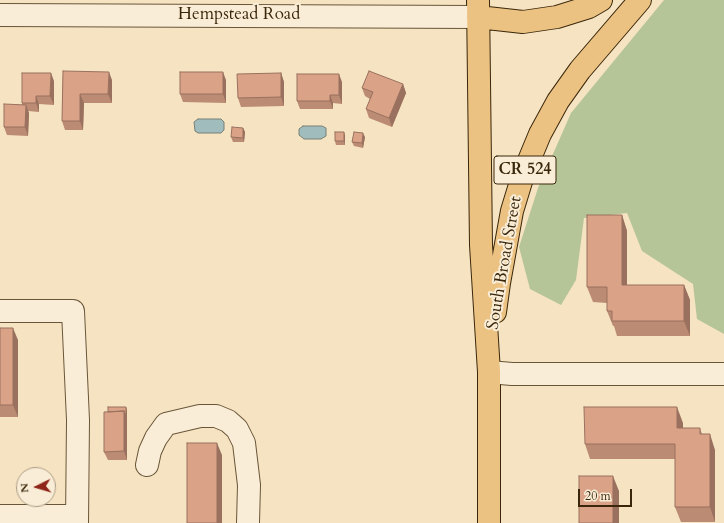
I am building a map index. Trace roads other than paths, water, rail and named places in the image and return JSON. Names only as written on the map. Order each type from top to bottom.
[{"type":"main road","points":[[478,8],[523,22],[557,17],[589,7],[601,0]]},
{"type":"main road","name":"South Broad Street","points":[[489,372],[498,283],[512,211],[522,175],[540,134],[558,101],[580,70],[640,0]]},
{"type":"main road","name":"South Broad Street","points":[[478,8],[481,245],[489,372],[489,523]]},
{"type":"street","name":"Hempstead Road","points":[[0,15],[201,8],[478,8]]},
{"type":"street","points":[[0,311],[73,311],[78,420],[77,519],[0,516]]},
{"type":"street","points":[[489,372],[519,374],[724,374]]},
{"type":"street","points":[[147,465],[152,444],[166,424],[200,416],[216,416],[228,421],[237,429],[244,443],[249,485],[248,523]]},
{"type":"water","points":[[198,119],[221,119],[224,122],[224,130],[221,133],[198,133],[195,131],[194,122]]},
{"type":"water","points":[[303,126],[322,126],[326,128],[326,136],[321,139],[304,139],[299,135],[299,129]]}]
